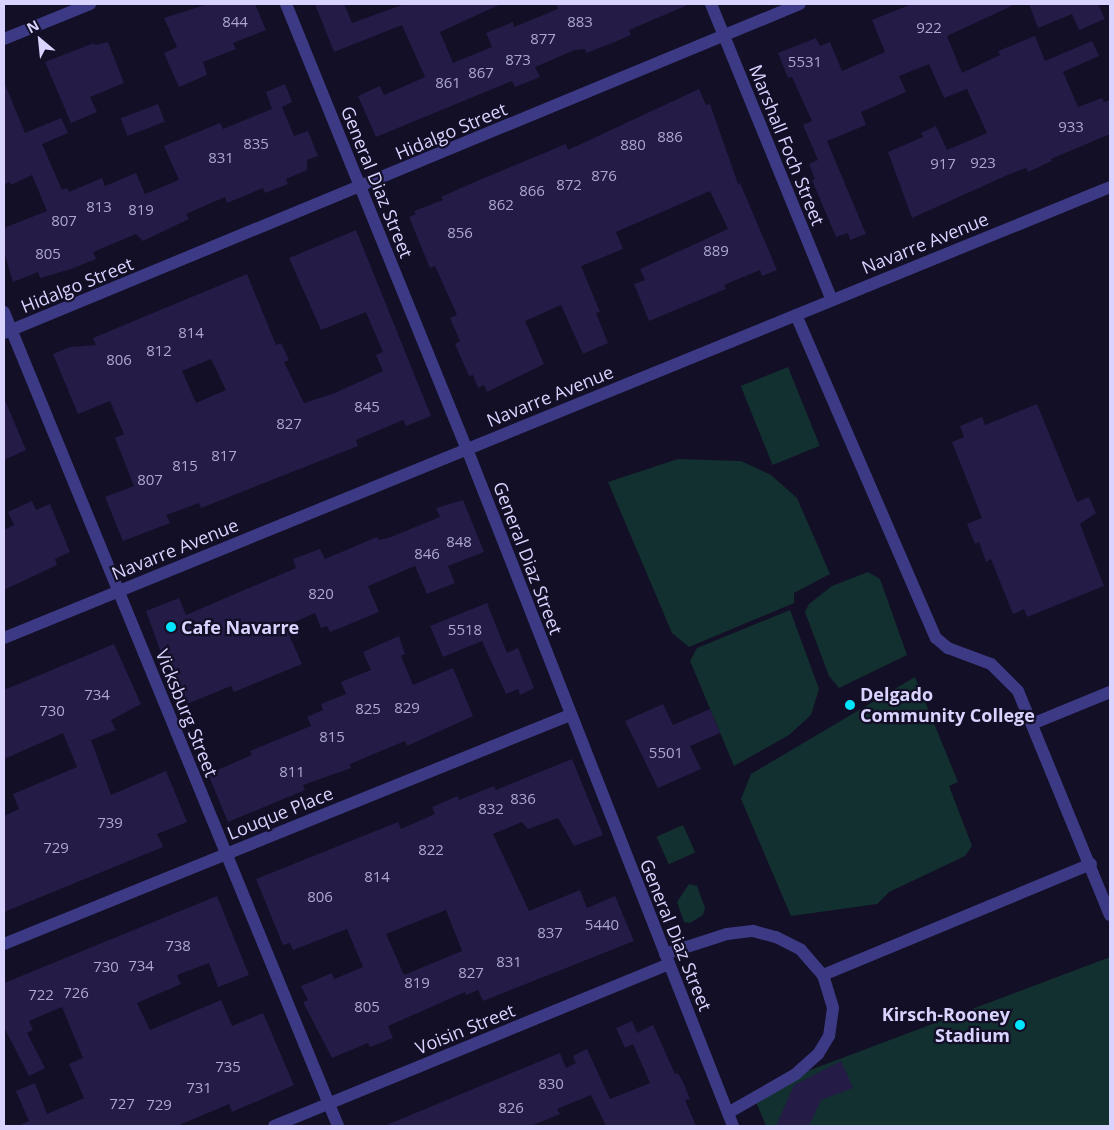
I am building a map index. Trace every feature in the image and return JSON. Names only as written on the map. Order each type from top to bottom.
[{"type":"street","points":[[4,39],[90,4]]},
{"type":"street","name":"General Diaz Street","points":[[286,4],[467,449],[570,715],[734,1126]]},
{"type":"street","name":"Marshall Foch Street","points":[[711,4],[832,300]]},
{"type":"street","name":"Hidalgo Street","points":[[8,332],[361,188],[800,4]]},
{"type":"street","name":"Navarre Avenue","points":[[4,638],[1110,187]]},
{"type":"street","name":"Vicksburg Street","points":[[4,312],[8,332],[118,592],[338,1126]]},
{"type":"street","points":[[796,315],[936,638],[948,648],[991,664],[1018,691],[1091,864],[1110,915]]},
{"type":"street","points":[[1032,724],[1110,692]]},
{"type":"street","name":"Louque Place","points":[[4,944],[570,715]]},
{"type":"street","points":[[728,1113],[796,1074],[818,1054],[829,1036],[833,1008],[823,975],[1091,864]]},
{"type":"street","name":"Voisin Street","points":[[274,1126],[727,934],[753,931],[776,937],[801,950],[823,975]]},
{"type":"green space","points":[[788,367],[820,446],[773,465],[741,386]]},
{"type":"green space","points":[[678,459],[741,461],[771,475],[797,498],[830,574],[794,593],[794,603],[689,647],[672,633],[608,482]]},
{"type":"green space","points":[[868,572],[880,579],[907,655],[839,688],[829,676],[805,612],[809,604],[832,586]]},
{"type":"green space","points":[[790,610],[819,689],[811,715],[789,735],[734,766],[690,661],[697,648]]},
{"type":"green space","points":[[915,677],[958,782],[949,786],[972,846],[965,856],[889,892],[877,904],[791,916],[741,799],[751,774]]},
{"type":"green space","points":[[683,825],[695,852],[669,864],[657,837]]},
{"type":"green space","points":[[689,884],[697,886],[705,908],[703,915],[690,923],[684,922],[677,902]]},
{"type":"green space","name":"Kirsch-Rooney Stadium","points":[[1110,957],[1110,1126],[766,1126],[752,1092]]},
{"type":"building","points":[[208,4],[255,4],[266,30],[233,43],[236,49],[203,62],[207,75],[179,87],[164,53],[177,47],[164,18]]},
{"type":"building","points":[[315,4],[344,4],[352,23],[405,4],[501,4],[440,32],[453,63],[492,47],[486,33],[513,22],[514,27],[558,9],[556,4],[690,4],[629,30],[631,35],[612,43],[586,53],[585,49],[575,50],[535,67],[540,77],[515,87],[512,81],[376,137],[358,96],[380,86],[384,95],[425,77],[402,25],[334,52]]},
{"type":"building","points":[[912,4],[1016,4],[947,36],[962,73],[1000,55],[998,51],[1035,36],[1045,61],[1092,41],[1099,56],[1063,72],[1078,107],[1102,98],[1104,102],[1110,100],[1110,134],[1051,159],[1052,161],[1028,172],[1026,168],[1010,174],[912,218],[888,152],[923,137],[921,133],[936,126],[947,150],[987,133],[967,89],[944,98],[929,64],[899,76],[906,92],[861,112],[866,125],[827,141],[866,234],[850,240],[848,233],[836,237],[812,180],[815,179],[809,164],[818,160],[803,125],[812,121],[792,77],[788,78],[778,53],[816,38],[820,46],[830,42],[842,71],[885,52],[872,20]]},
{"type":"building","points":[[1029,4],[1098,4],[1105,19],[1079,30],[1072,14],[1038,28]]},
{"type":"building","points":[[108,42],[124,83],[90,97],[97,112],[71,123],[45,62],[94,43],[95,45]]},
{"type":"building","points":[[4,82],[25,133],[61,118],[68,133],[42,144],[62,190],[67,188],[69,192],[102,178],[105,186],[136,173],[145,194],[179,180],[164,146],[220,123],[223,129],[272,109],[266,92],[285,84],[292,102],[282,107],[294,136],[308,131],[318,156],[307,160],[307,170],[286,179],[288,184],[265,193],[263,188],[227,203],[225,197],[186,214],[189,219],[143,241],[136,234],[93,252],[96,259],[71,269],[40,278],[38,272],[13,282],[4,252],[4,228],[47,211],[32,175],[11,185],[10,182],[4,184]]},
{"type":"building","points":[[699,89],[706,105],[710,104],[738,184],[740,183],[777,270],[762,276],[760,270],[724,285],[726,289],[649,321],[634,284],[645,280],[640,269],[728,229],[710,191],[616,232],[623,249],[581,266],[600,312],[596,313],[608,343],[583,354],[561,305],[525,321],[544,364],[487,392],[484,385],[478,388],[473,375],[469,376],[455,344],[460,341],[450,318],[457,315],[435,266],[430,268],[409,217],[416,214],[414,211],[443,200],[441,197],[477,181],[566,144],[568,150]]},
{"type":"building","points":[[158,104],[165,122],[127,136],[121,118]]},
{"type":"building","points":[[356,230],[431,416],[406,426],[403,420],[356,440],[358,446],[201,508],[199,503],[166,515],[170,523],[123,541],[105,497],[134,486],[115,438],[124,434],[110,401],[78,414],[53,354],[70,347],[96,345],[93,338],[247,274],[276,345],[281,343],[289,360],[284,362],[304,403],[335,393],[383,371],[376,355],[383,352],[366,312],[321,330],[289,258]],"holes":[[[211,359],[226,390],[196,403],[182,371]]]},
{"type":"building","points":[[4,398],[26,450],[4,460]]},
{"type":"building","points":[[1037,404],[1077,502],[1089,497],[1096,513],[1080,524],[1104,586],[1027,617],[1024,609],[1013,614],[991,559],[986,562],[979,542],[975,544],[967,524],[982,518],[952,442],[964,437],[960,426],[982,417],[985,425]]},
{"type":"building","points":[[463,500],[484,552],[448,566],[455,583],[427,594],[415,566],[368,586],[379,612],[330,632],[327,626],[321,628],[315,613],[285,626],[302,664],[234,692],[231,686],[187,704],[165,664],[146,611],[179,598],[186,615],[296,568],[293,559],[320,549],[325,559],[377,537],[379,540],[391,537],[440,517],[436,508]]},
{"type":"building","points":[[32,501],[36,510],[50,504],[70,552],[55,559],[57,565],[4,590],[4,530],[14,525],[8,512]]},
{"type":"building","points":[[487,603],[507,653],[518,648],[534,688],[520,695],[518,689],[506,694],[482,641],[443,657],[430,626]]},
{"type":"building","points":[[399,636],[405,654],[401,656],[413,685],[453,668],[473,716],[407,746],[405,741],[350,764],[351,768],[303,785],[305,790],[228,822],[208,774],[252,755],[250,751],[311,726],[307,717],[323,710],[321,704],[346,694],[341,682],[371,670],[363,652]]},
{"type":"building","points":[[114,644],[141,704],[111,720],[116,730],[91,740],[111,795],[166,771],[187,822],[157,834],[163,847],[4,912],[4,816],[19,809],[13,794],[77,767],[63,733],[4,759],[4,690]]},
{"type":"building","points":[[663,704],[673,725],[710,709],[720,733],[690,746],[701,769],[658,788],[625,721]]},
{"type":"building","points":[[572,759],[603,835],[574,846],[558,818],[528,829],[522,822],[493,834],[529,911],[580,890],[587,908],[615,896],[634,941],[483,1001],[478,990],[466,995],[465,992],[388,1026],[393,1038],[370,1047],[368,1043],[332,1058],[303,1002],[308,1000],[301,986],[332,973],[334,979],[363,967],[347,929],[293,950],[290,943],[283,945],[256,879],[398,822],[401,829],[435,814],[432,807],[458,796],[459,800],[494,786],[496,790]],"holes":[[[446,910],[462,951],[404,975],[386,934]]]},
{"type":"building","points":[[217,896],[249,975],[218,987],[209,963],[177,975],[181,984],[137,1003],[150,1030],[221,1000],[232,1026],[263,1013],[294,1085],[232,1112],[229,1104],[177,1126],[18,1126],[29,1121],[16,1091],[35,1083],[47,1114],[84,1098],[69,1064],[83,1058],[62,1007],[29,1021],[33,1030],[27,1033],[45,1068],[29,1076],[4,1027],[4,983]]},
{"type":"building","points":[[632,1021],[637,1033],[653,1025],[675,1074],[678,1073],[683,1082],[690,1099],[685,1100],[696,1126],[606,1126],[591,1095],[557,1109],[560,1114],[531,1126],[384,1126],[560,1053],[566,1068],[576,1063],[573,1056],[587,1049],[610,1099],[650,1083],[633,1044],[625,1048],[616,1028]]},
{"type":"building","points":[[841,1061],[853,1088],[821,1100],[809,1126],[776,1126],[794,1085]]},
{"type":"place","name":"Cafe Navarre","points":[[171,627]]},
{"type":"place","name":"Delgado Community College","points":[[850,705]]},
{"type":"place","name":"Kirsch-Rooney Stadium","points":[[1020,1025]]}]
